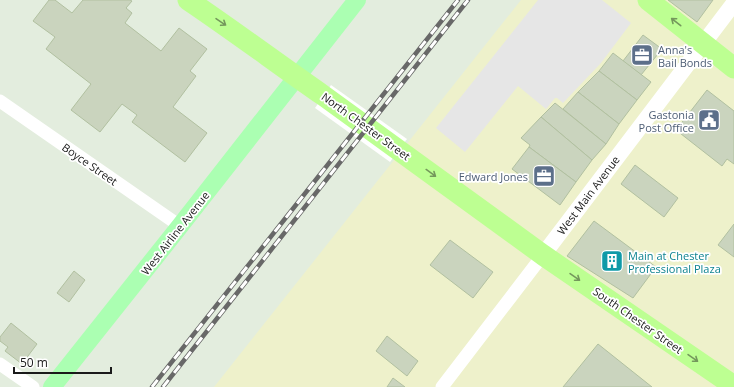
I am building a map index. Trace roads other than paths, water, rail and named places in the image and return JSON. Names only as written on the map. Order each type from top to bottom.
[{"type":"main road","name":"North Chester Street","points":[[188,0],[237,33],[543,254]]},
{"type":"main road","name":"West Airline Avenue","points":[[52,387],[357,0]]},
{"type":"main road","points":[[648,0],[734,68]]},
{"type":"main road","name":"South Chester Street","points":[[543,254],[734,386]]},
{"type":"street","name":"West Main Avenue","points":[[442,387],[734,3]]},
{"type":"street","name":"Boyce Street","points":[[0,101],[180,226]]},
{"type":"street","points":[[0,364],[33,387]]},
{"type":"railway","points":[[152,387],[458,0]]},
{"type":"railway","points":[[163,387],[468,0]]},
{"type":"place","name":"Anna's Bail Bonds","points":[[642,55]]},
{"type":"place","name":"Gastonia Post Office","points":[[709,120]]},
{"type":"place","name":"Edward Jones","points":[[544,176]]},
{"type":"place","name":"Main at Chester Professional Plaza","points":[[612,261]]}]
